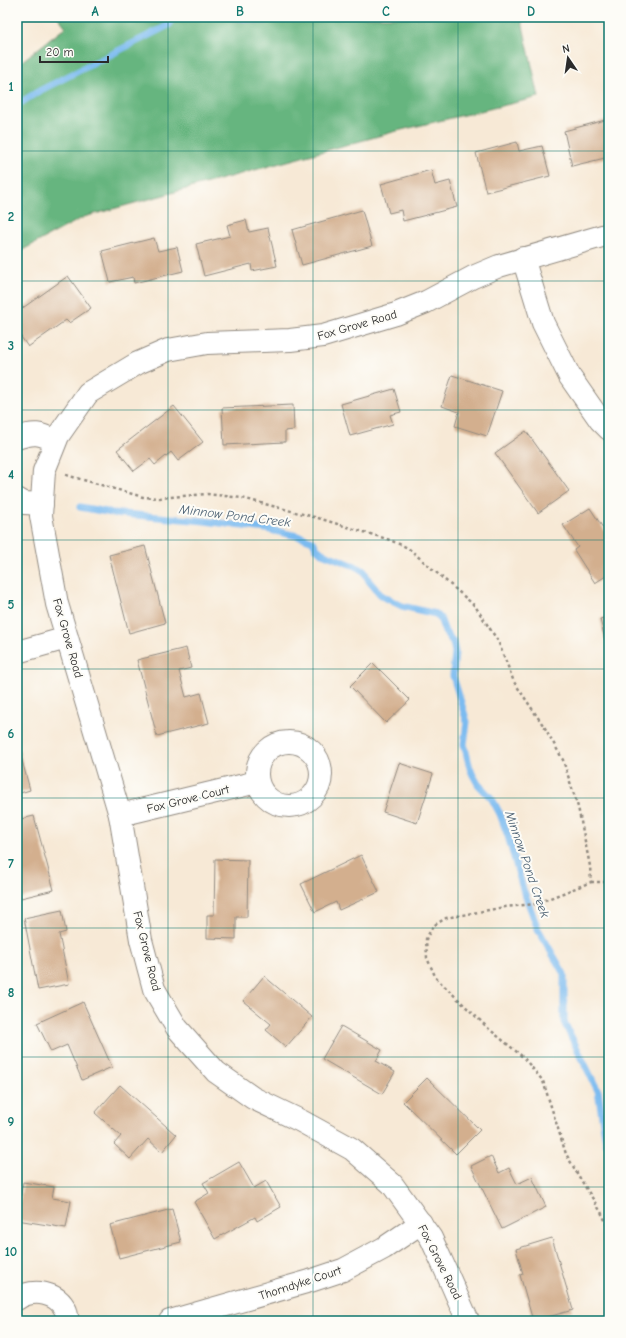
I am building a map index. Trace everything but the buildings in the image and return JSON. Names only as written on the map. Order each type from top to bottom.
[{"type":"street","name":"Fox Grove Road","points":[[468,1321],[430,1238],[421,1223],[392,1184],[352,1149],[301,1121],[253,1098],[216,1072],[176,1028],[154,989],[141,940],[120,815],[57,604],[41,516],[44,471],[55,441],[88,394],[138,363],[168,350],[207,343],[290,340],[324,336],[396,314],[426,302],[499,266],[609,234]]},
{"type":"street","points":[[523,258],[543,323],[570,377],[600,420],[609,429]]},
{"type":"street","points":[[17,438],[29,434],[43,435],[55,441]]},
{"type":"street","points":[[17,499],[24,503],[42,504]]},
{"type":"street","points":[[17,652],[67,638]]},
{"type":"street","name":"Fox Grove Court","points":[[120,815],[257,782]]},
{"type":"street","name":"Thorndyke Court","points":[[170,1321],[310,1281],[343,1270],[384,1248],[421,1223]]},
{"type":"street","points":[[17,1299],[23,1295],[35,1292],[47,1294],[58,1300],[66,1310],[68,1321]]},
{"type":"path","points":[[46,465],[56,472],[143,497],[159,498],[207,494],[242,498],[318,518],[390,540],[408,548],[475,606],[498,641],[514,682],[545,728],[563,760],[579,814],[590,866],[591,882]]},
{"type":"path","points":[[609,882],[591,882],[534,904],[505,907],[446,918],[433,926],[426,940],[427,958],[436,978],[489,1029],[523,1057],[543,1081],[566,1154],[609,1228]]},
{"type":"green space","points":[[58,17],[521,17],[539,97],[397,131],[84,217],[17,253],[17,65],[66,27]]},
{"type":"water","points":[[223,17],[277,17],[271,22],[265,24],[231,20]]},
{"type":"waterway","points":[[17,105],[39,91],[169,25],[174,17]]},
{"type":"waterway","name":"Minnow Pond Creek","points":[[80,507],[112,513],[205,521],[266,529],[302,537],[313,541],[316,548],[322,553],[364,571],[369,581],[384,597],[402,606],[436,614],[440,618],[445,632],[453,642],[455,652],[453,676],[467,722],[464,744],[470,768],[478,784],[492,799],[500,814],[523,889],[538,929],[564,974],[564,1022],[598,1091],[606,1142],[609,1147]]}]
